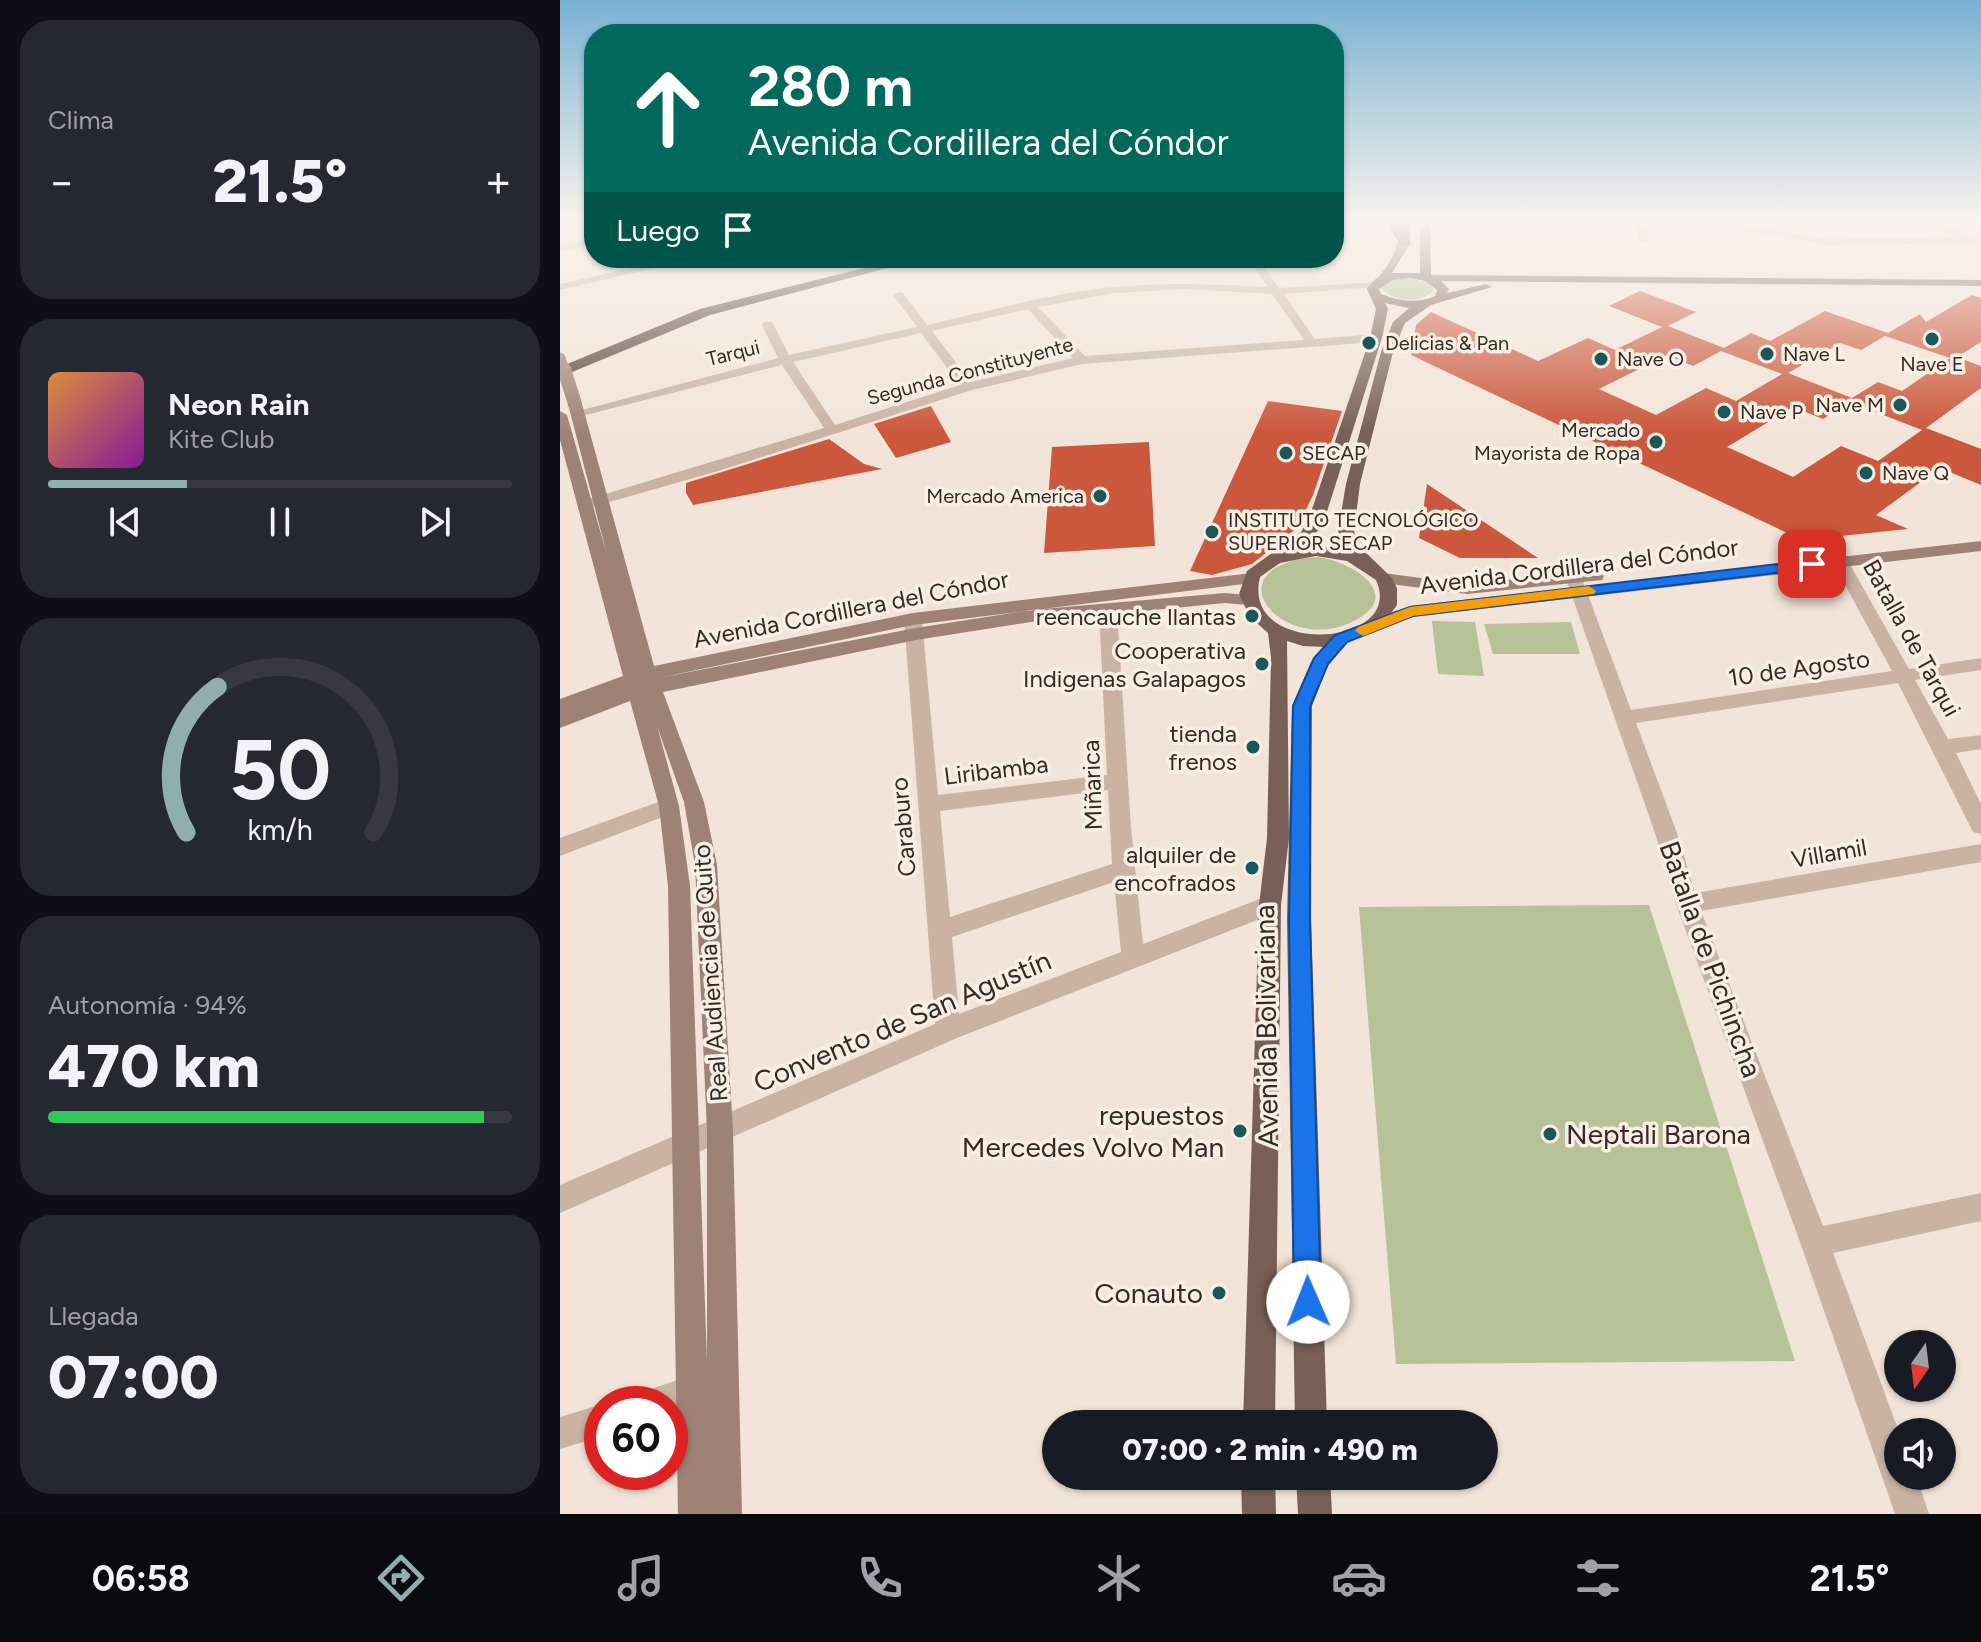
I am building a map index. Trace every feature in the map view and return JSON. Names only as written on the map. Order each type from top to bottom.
[{"type":"highway","points":[[560,360],[699,306],[756,292]]},
{"type":"highway","points":[[560,372],[705,312],[786,292]]},
{"type":"main road","points":[[1277,631],[1257,617],[1247,600],[1252,578],[1307,535],[1316,521],[1376,338],[1382,309],[1380,292]]},
{"type":"main road","points":[[1387,292],[1410,305],[1466,292]]},
{"type":"main road","points":[[1375,624],[1385,613],[1389,590],[1383,578],[1363,562],[1350,546],[1346,531],[1353,484],[1387,352],[1401,318],[1436,300],[1441,292]]},
{"type":"main road","points":[[1269,562],[1299,552],[1316,551],[1333,552],[1363,562]]},
{"type":"main road","name":"Avenida Bolivariana","points":[[1259,1410],[1270,905],[1278,838],[1280,657],[1277,631],[1319,641],[1341,639],[1375,624]]},
{"type":"main road","name":"Avenida Bolivariana","points":[[1311,1410],[1299,920],[1302,706],[1320,662],[1341,639]]},
{"type":"main road","points":[[1258,1490],[1259,1514]]},
{"type":"main road","points":[[1314,1490],[1315,1514]]},
{"type":"street","name":"Tarqui","points":[[576,409],[1030,305],[1105,292]]},
{"type":"street","points":[[1278,292],[1312,343]]},
{"type":"street","points":[[899,295],[968,387]]},
{"type":"street","points":[[1030,305],[1082,360]]},
{"type":"street","points":[[768,325],[785,360],[832,430]]},
{"type":"street","name":"Segunda Constituyente","points":[[594,502],[968,387],[1082,360],[1376,338]]},
{"type":"street","name":"Real Audiencia de Quito","points":[[560,360],[576,409],[594,502],[642,683],[669,806],[679,886],[695,1514]]},
{"type":"street","name":"Real Audiencia de Quito","points":[[560,415],[594,502]]},
{"type":"street","name":"Avenida Cordillera del Cóndor","points":[[1375,624],[1410,612],[1576,586],[1981,532]]},
{"type":"street","name":"Avenida Cordillera del Cóndor","points":[[1383,578],[1467,589],[1576,586],[1981,546]]},
{"type":"street","name":"Batalla de Tarqui","points":[[1840,561],[1943,747],[1981,826]]},
{"type":"street","name":"Avenida Cordillera del Cóndor","points":[[560,706],[642,683],[914,627],[1252,578]]},
{"type":"street","name":"Batalla de Pichincha","points":[[1576,586],[1666,833],[1687,904],[1815,1242],[1884,1436]]},
{"type":"street","name":"Avenida Cordillera del Cóndor","points":[[914,627],[1225,598],[1247,600]]},
{"type":"street","name":"Miñarica","points":[[1108,610],[1120,781],[1121,870],[1133,958]]},
{"type":"street","name":"Caraburo","points":[[914,627],[948,1030]]},
{"type":"street","name":"10 de Agosto","points":[[1624,718],[1981,664]]},
{"type":"street","name":"Real Audiencia de Quito","points":[[642,683],[694,802],[706,865],[720,1131],[725,1514]]},
{"type":"street","name":"Avenida Cordillera del Cóndor","points":[[560,721],[642,683]]},
{"type":"street","points":[[1943,747],[1981,742]]},
{"type":"street","name":"Liribamba","points":[[927,805],[1120,781]]},
{"type":"street","points":[[560,847],[669,806]]},
{"type":"street","name":"Villamil","points":[[1687,904],[1981,853]]},
{"type":"street","points":[[939,931],[1121,870]]},
{"type":"street","name":"Convento de San Agustín","points":[[560,1199],[948,1030],[1270,905]]},
{"type":"street","points":[[1815,1242],[1981,1207]]},
{"type":"street","points":[[688,1392],[692,1391]]},
{"type":"street","points":[[560,1433],[584,1426]]},
{"type":"street","name":"Batalla de Pichincha","points":[[1903,1490],[1912,1514]]},
{"type":"green space","points":[[1432,292],[1422,298],[1408,300],[1386,293]]},
{"type":"green space","points":[[1318,557],[1347,566],[1370,582],[1375,592],[1374,603],[1367,613],[1350,623],[1324,629],[1300,627],[1280,618],[1266,605],[1262,590],[1267,575],[1285,563]]},
{"type":"green space","points":[[1432,621],[1475,622],[1484,676],[1438,674]]},
{"type":"green space","points":[[1571,622],[1580,654],[1493,654],[1484,624]]},
{"type":"green space","name":"Neptali Barona","points":[[1649,905],[1795,1361],[1396,1364],[1359,907]]},
{"type":"building","points":[[1642,292],[1696,312],[1668,326],[1724,348],[1751,333],[1770,341],[1825,311],[1888,333],[1920,314],[1926,322],[1972,295],[1981,298],[1981,342],[1957,357],[1981,366],[1981,388],[1926,428],[1981,449],[1981,485],[1940,468],[1876,515],[1908,529],[1802,540],[1411,355],[1416,325],[1431,312],[1538,361],[1588,338],[1615,350],[1662,327],[1609,306]],"holes":[[[1885,336],[1950,358],[1902,391],[1878,382],[1852,398],[1788,373],[1840,343],[1861,350]],[[1721,351],[1782,374],[1736,401],[1706,388],[1656,415],[1599,389],[1667,355],[1693,366]],[[1850,402],[1922,430],[1878,461],[1841,446],[1793,477],[1727,447],[1793,407],[1823,419]]]},
{"type":"building","name":"SECAP","points":[[1268,401],[1342,411],[1313,495],[1298,527],[1252,564],[1212,575],[1190,571]]},
{"type":"building","points":[[931,406],[951,442],[896,458],[874,424]]},
{"type":"building","points":[[829,439],[864,464],[882,469],[693,505],[686,493],[686,483]]},
{"type":"building","name":"Mercado America","points":[[1149,442],[1155,546],[1044,553],[1052,447]]},
{"type":"building","points":[[1427,484],[1538,558],[1460,558],[1419,538]]},
{"type":"slow traffic","points":[[1363,631],[1410,612],[1589,591]]},
{"type":"place","name":"Nave E","points":[[1932,339]]},
{"type":"place","name":"Delicias & Pan","points":[[1369,343]]},
{"type":"place","name":"Nave L","points":[[1767,354]]},
{"type":"place","name":"Nave O","points":[[1601,359]]},
{"type":"place","name":"Nave M","points":[[1900,405]]},
{"type":"place","name":"Nave P","points":[[1724,412]]},
{"type":"place","name":"Mercado Mayorista de Ropa","points":[[1656,442]]},
{"type":"place","name":"SECAP","points":[[1286,453]]},
{"type":"place","name":"Nave Q","points":[[1866,473]]},
{"type":"place","name":"Mercado America","points":[[1100,496]]},
{"type":"place","name":"INSTITUTO TECNOLÓGICO SUPERIOR SECAP","points":[[1212,532]]},
{"type":"place","name":"reencauche llantas","points":[[1252,616]]},
{"type":"place","name":"Cooperativa Indigenas Galapagos","points":[[1262,664]]},
{"type":"place","name":"tienda frenos","points":[[1253,747]]},
{"type":"place","name":"alquiler de encofrados","points":[[1252,868]]},
{"type":"place","name":"repuestos Mercedes Volvo Man","points":[[1240,1131]]},
{"type":"place","name":"Neptali Barona","points":[[1550,1134]]},
{"type":"place","name":"Conauto","points":[[1219,1293]]},
{"type":"route","points":[[1308,1302],[1299,920],[1302,706],[1320,662],[1341,639],[1410,612],[1812,564]]}]
